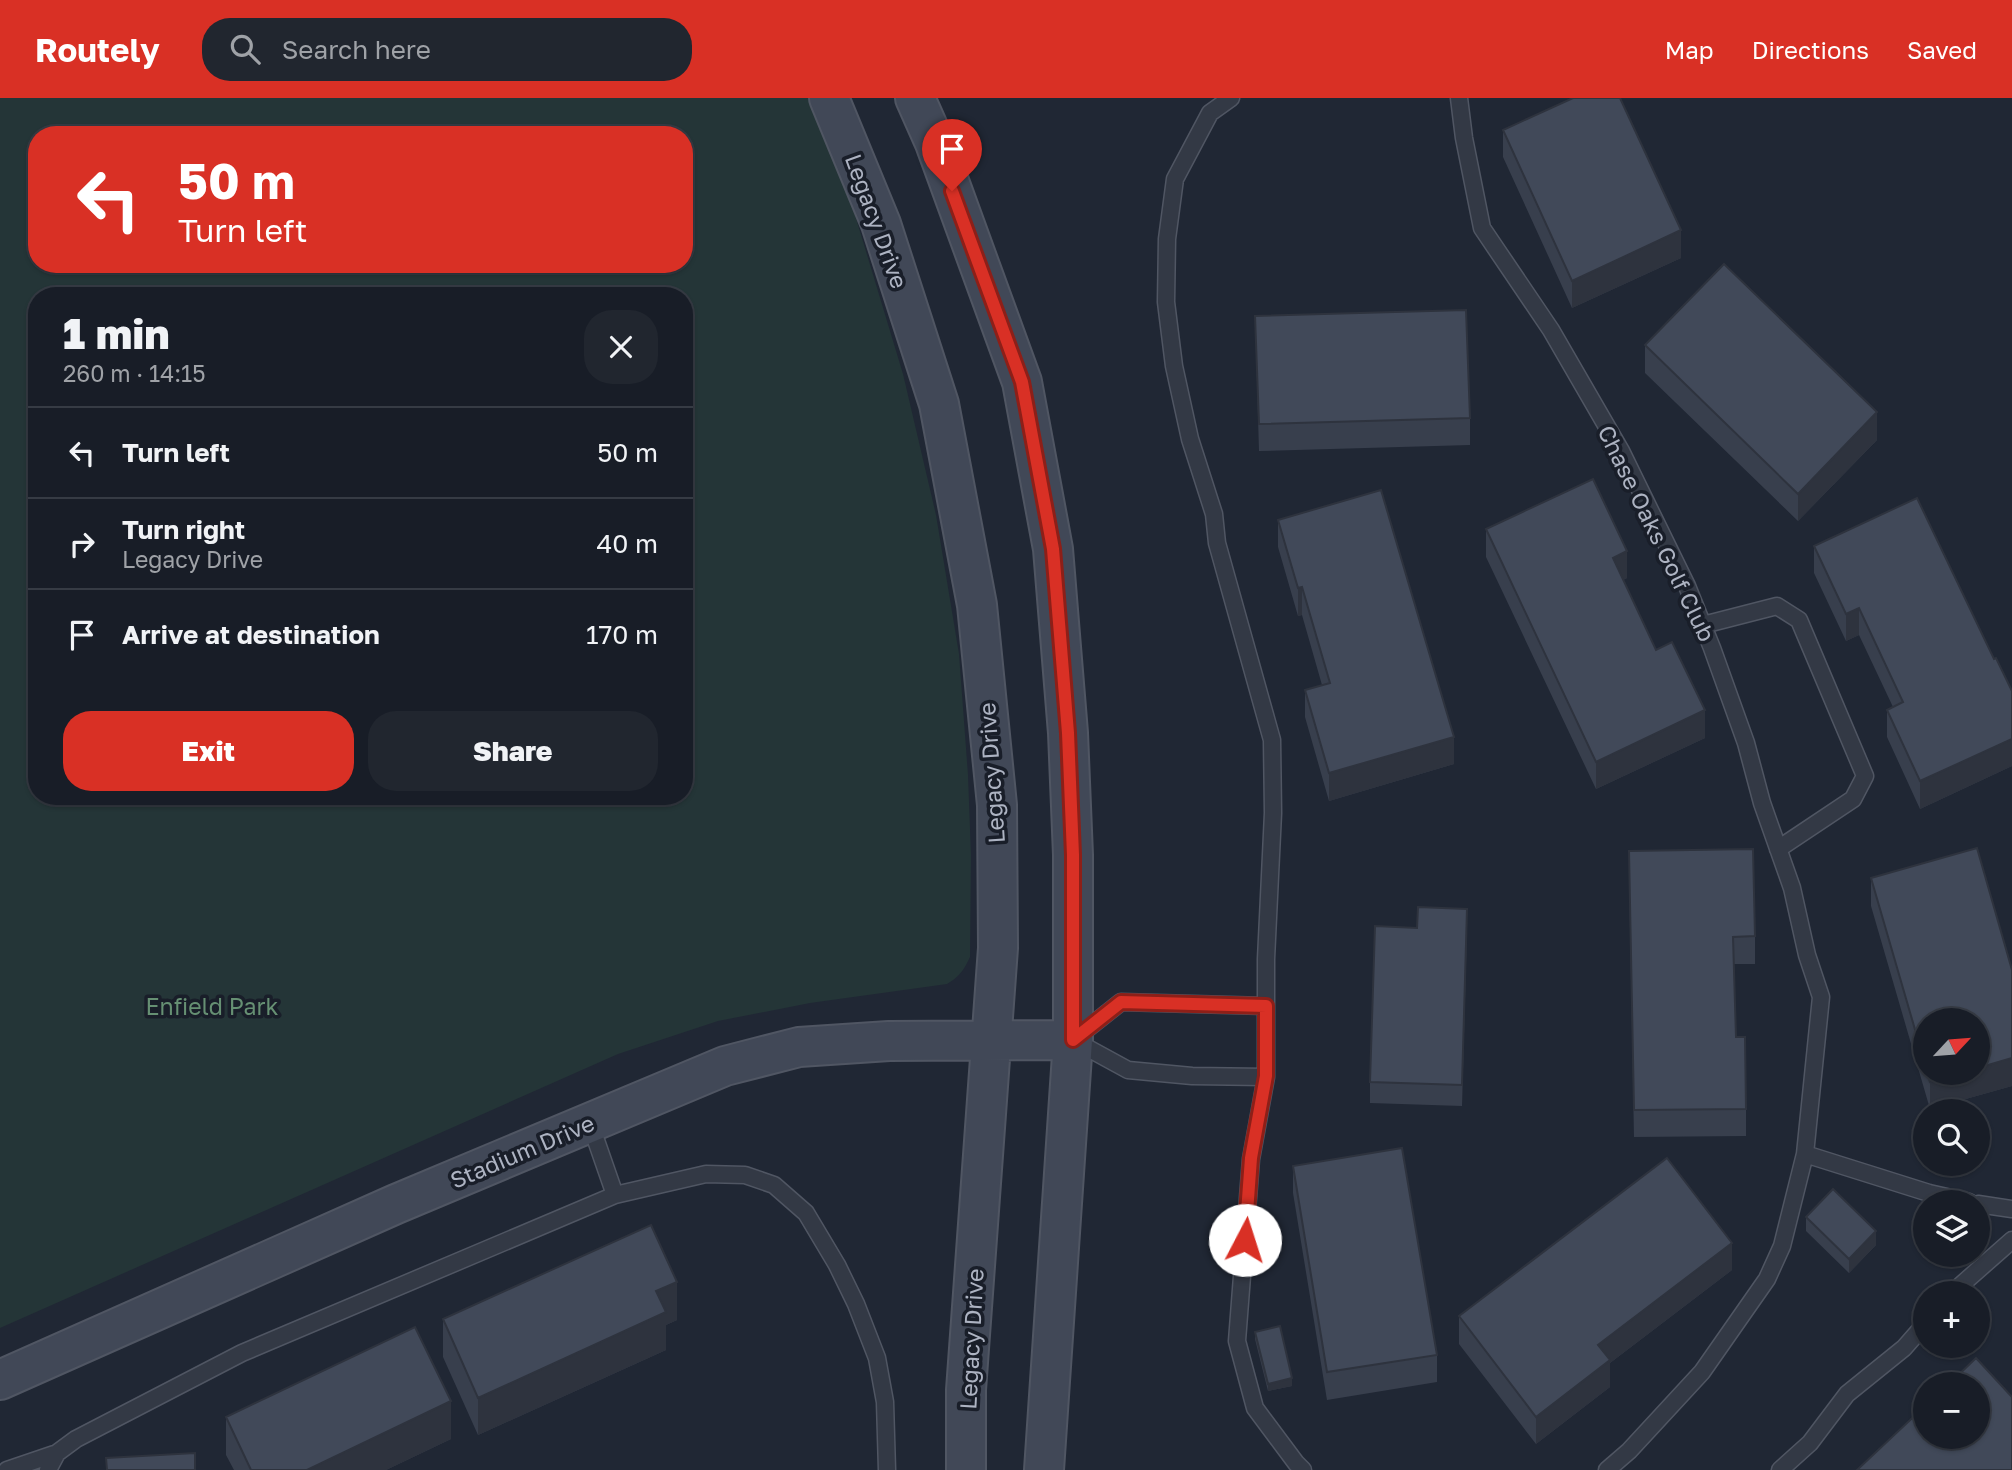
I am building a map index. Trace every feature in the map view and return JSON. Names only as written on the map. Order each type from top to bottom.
[{"type":"main road","name":"Legacy Drive","points":[[829,98],[881,224],[939,404],[977,605],[997,805],[998,948],[966,1390],[967,1470]]},
{"type":"main road","points":[[915,98],[935,143],[1022,382],[1053,549],[1068,733],[1073,855],[1073,1040],[1044,1470]]},
{"type":"main road","name":"Stadium Drive","points":[[0,1380],[396,1204],[725,1066],[799,1047],[889,1041],[1073,1040]]},
{"type":"lane","points":[[1231,98],[1210,113],[1175,180],[1167,239],[1166,302],[1174,366],[1190,439],[1214,514],[1217,543],[1272,740],[1273,813],[1266,1076],[1251,1158],[1237,1342],[1255,1408],[1303,1470]]},
{"type":"lane","name":"Chase Oaks Golf Club","points":[[1459,98],[1482,228],[1551,330],[1621,451],[1687,586],[1703,625],[1746,743],[1762,803],[1792,888],[1807,955],[1821,997],[1805,1154],[1782,1246],[1767,1279],[1744,1308],[1702,1372],[1629,1451],[1607,1470]]},
{"type":"lane","points":[[1703,625],[1777,606],[1800,620],[1865,776],[1853,799],[1778,849]]},
{"type":"lane","points":[[1266,1006],[1121,1002],[1073,1040],[1128,1070],[1192,1076],[1266,1076]]},
{"type":"lane","points":[[590,1123],[615,1195]]},
{"type":"lane","points":[[1805,1154],[1919,1190]]},
{"type":"lane","points":[[7,1470],[57,1453],[76,1438],[242,1353],[615,1195],[706,1174],[744,1175],[774,1185],[806,1213],[837,1265],[877,1358],[885,1402],[887,1470]]},
{"type":"lane","points":[[1990,1206],[2012,1209]]},
{"type":"lane","points":[[1966,1281],[2012,1240]]},
{"type":"lane","points":[[1780,1470],[1810,1443],[1847,1394],[1905,1348],[1913,1338]]},
{"type":"lane","points":[[48,1470],[57,1453]]},
{"type":"green space","name":"Enfield Park","points":[[0,98],[809,98],[842,172],[903,374],[936,515],[959,654],[971,856],[970,957],[955,979],[947,984],[810,1003],[718,1021],[618,1054],[0,1328]]},
{"type":"building","points":[[1573,98],[1620,98],[1681,230],[1572,281],[1503,130]]},
{"type":"building","points":[[1724,264],[1877,412],[1798,494],[1645,345]]},
{"type":"building","points":[[1466,310],[1470,418],[1259,424],[1255,316]]},
{"type":"building","points":[[1593,479],[1627,551],[1613,558],[1656,650],[1672,642],[1705,710],[1596,762],[1486,529]]},
{"type":"building","points":[[1381,490],[1454,737],[1329,773],[1305,690],[1330,683],[1302,587],[1298,588],[1278,520]]},
{"type":"building","points":[[1917,498],[2012,691],[2012,739],[1920,781],[1887,710],[1903,702],[1859,608],[1846,614],[1814,546]]},
{"type":"building","points":[[1977,848],[2012,970],[2012,1058],[1990,1064],[1990,1008],[1913,1008],[1913,1023],[1871,878]]},
{"type":"building","points":[[1753,849],[1755,936],[1733,937],[1736,1037],[1745,1037],[1746,1109],[1634,1110],[1629,851]]},
{"type":"building","points":[[1418,907],[1467,909],[1462,1085],[1370,1082],[1375,926],[1417,928]]},
{"type":"building","points":[[1402,1148],[1437,1355],[1327,1372],[1293,1166]]},
{"type":"building","points":[[1667,1158],[1732,1243],[1598,1345],[1610,1360],[1536,1417],[1459,1316]]},
{"type":"building","points":[[1833,1189],[1876,1231],[1849,1259],[1806,1217]]},
{"type":"building","points":[[651,1225],[677,1282],[656,1291],[666,1312],[478,1398],[443,1319]]},
{"type":"building","points":[[1280,1326],[1292,1378],[1268,1384],[1255,1332]]},
{"type":"building","points":[[415,1327],[451,1401],[307,1470],[251,1470],[226,1417]]},
{"type":"building","points":[[1976,1358],[1989,1372],[1961,1372]]},
{"type":"building","points":[[1990,1373],[2012,1397],[2012,1470],[1857,1470],[1913,1417],[1913,1449],[1990,1449]]},
{"type":"building","points":[[195,1453],[195,1470],[107,1470],[106,1458]]},
{"type":"route","points":[[952,191],[1022,382],[1053,549],[1068,733],[1073,855],[1073,1040],[1121,1002],[1266,1006],[1266,1076],[1251,1158],[1245,1240]]}]
